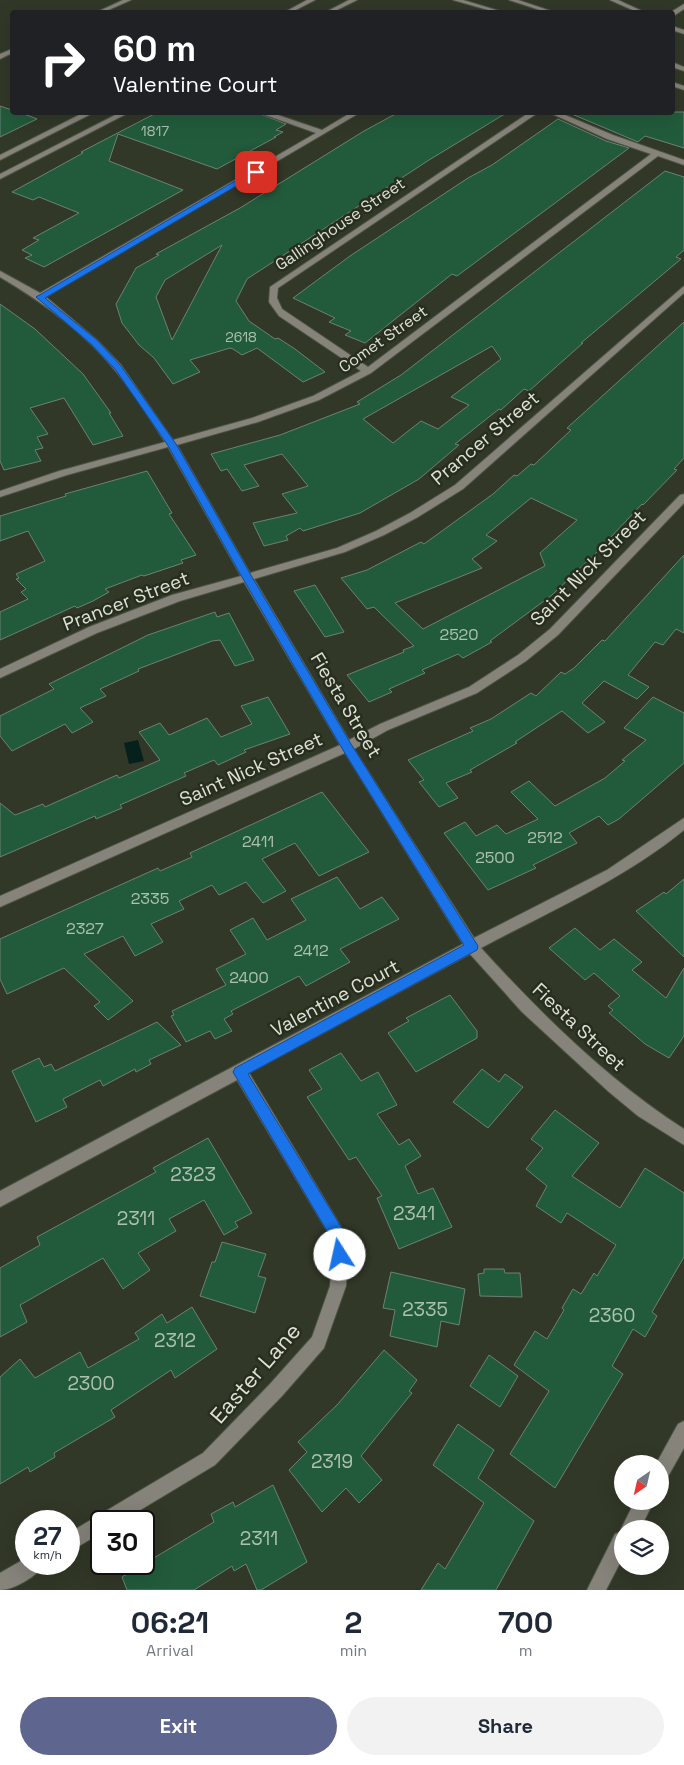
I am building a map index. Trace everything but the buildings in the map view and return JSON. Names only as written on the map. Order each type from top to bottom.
[{"type":"street","points":[[105,10],[128,0]]},
{"type":"street","points":[[292,10],[312,0]]},
{"type":"street","points":[[333,10],[354,0]]},
{"type":"street","points":[[456,0],[492,10]]},
{"type":"street","points":[[512,0],[544,10]]},
{"type":"street","points":[[613,0],[636,10]]},
{"type":"street","points":[[484,8],[488,10]]},
{"type":"street","points":[[0,158],[86,115]]},
{"type":"street","points":[[0,177],[121,115]]},
{"type":"street","points":[[269,115],[323,133]]},
{"type":"street","points":[[40,297],[353,115]]},
{"type":"street","name":"Gallinghouse Street","points":[[368,371],[282,314],[274,305],[272,293],[274,287],[532,115]]},
{"type":"street","points":[[558,115],[656,154],[684,163]]},
{"type":"street","name":"Comet Street","points":[[0,494],[63,472],[214,432],[316,398],[368,371],[656,154]]},
{"type":"street","name":"Fiesta Street","points":[[0,274],[40,297],[94,342],[118,367],[171,444],[347,747],[472,946],[527,1008],[614,1087],[684,1138]]},
{"type":"street","name":"Prancer Street","points":[[0,674],[93,630],[176,598],[316,558],[372,536],[414,515],[459,487],[684,288]]},
{"type":"street","name":"Saint Nick Street","points":[[0,902],[347,747],[384,727],[474,690],[522,658],[554,632],[684,497]]},
{"type":"street","name":"Valentine Court","points":[[0,1199],[534,913],[591,887],[662,842],[684,823]]},
{"type":"street","name":"Easter Lane","points":[[123,1510],[209,1459],[276,1390],[318,1342],[338,1286],[341,1240],[240,1072]]},
{"type":"street","points":[[669,1458],[684,1430]]},
{"type":"street","points":[[596,1590],[614,1557]]},
{"type":"street","points":[[0,1584],[15,1575]]},
{"type":"water","points":[[138,740],[144,761],[129,764],[124,743]]},
{"type":"route","points":[[256,172],[40,297],[94,342],[118,367],[171,444],[347,747],[472,946],[240,1072],[341,1240],[340,1255]]}]
